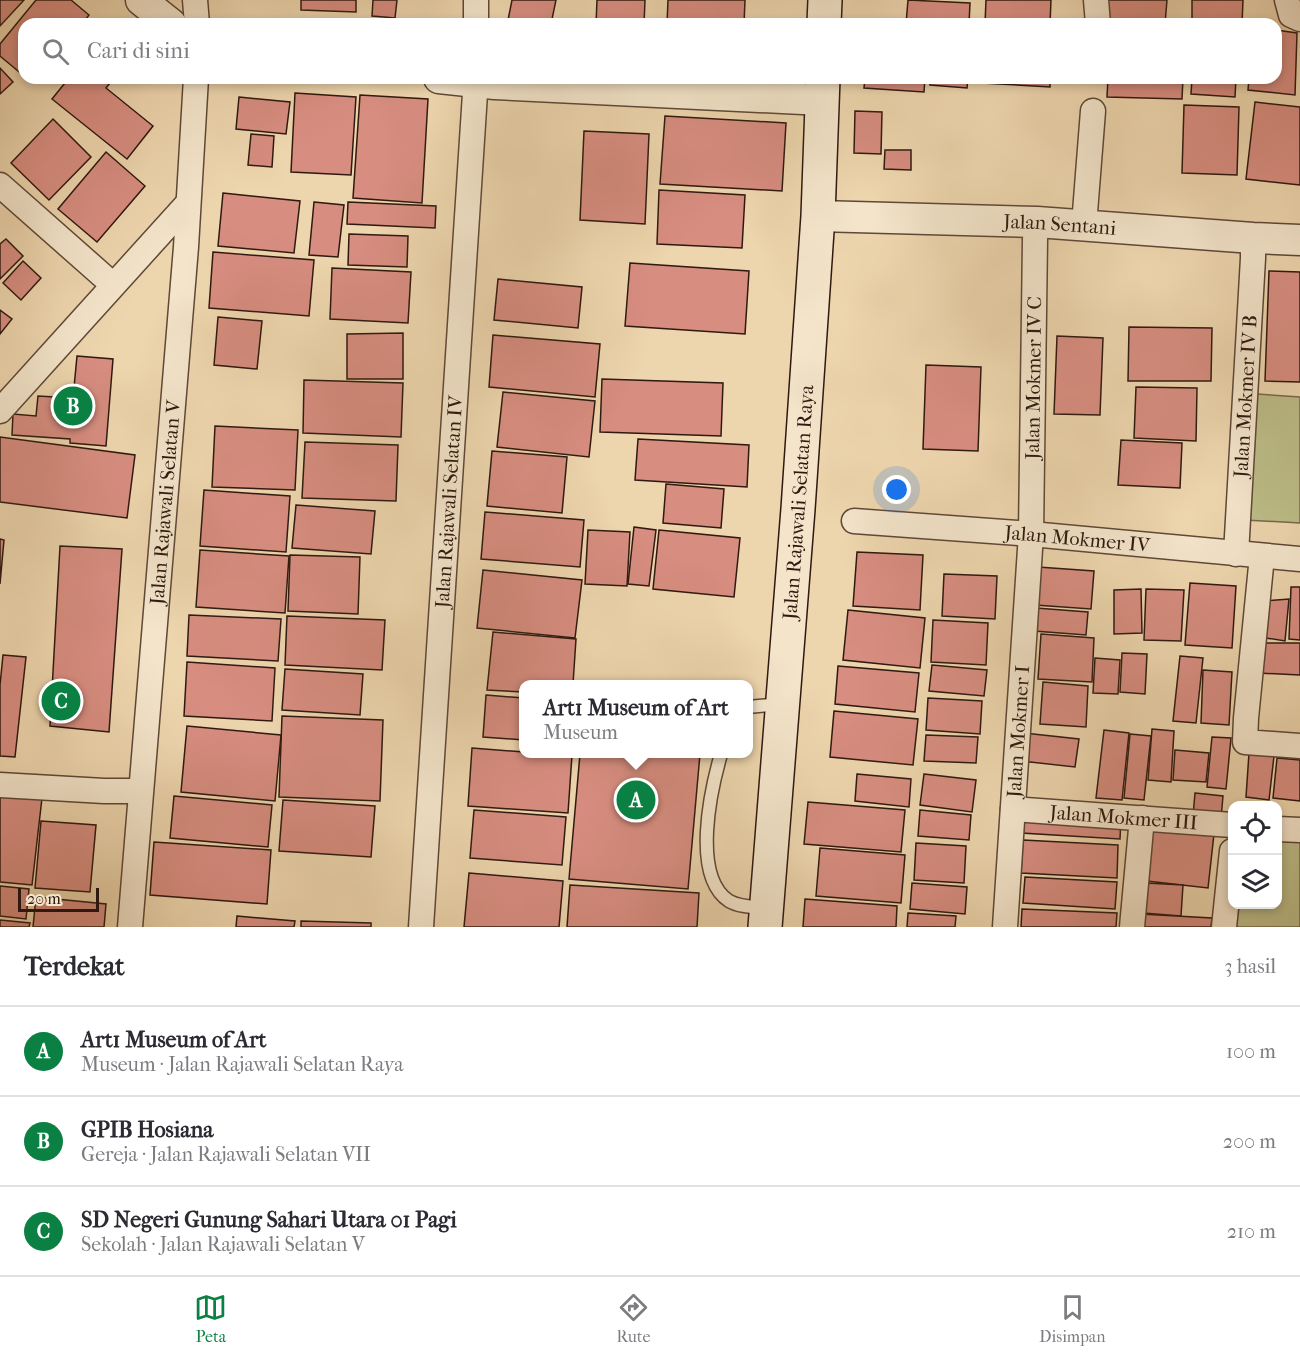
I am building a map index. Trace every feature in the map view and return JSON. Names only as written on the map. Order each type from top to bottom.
[{"type":"main road","points":[[824,18],[825,0]]},
{"type":"main road","name":"Jalan Rajawali Selatan Raya","points":[[766,918],[818,216],[823,89]]},
{"type":"street","points":[[141,0],[164,18]]},
{"type":"street","points":[[195,0],[196,18]]},
{"type":"street","points":[[476,0],[476,18]]},
{"type":"street","points":[[1096,0],[1098,18]]},
{"type":"street","points":[[1287,0],[1291,15],[1300,19]]},
{"type":"street","name":"Jalan Rajawali Selatan V","points":[[130,927],[186,247],[196,84]]},
{"type":"street","name":"Jalan Rajawali Selatan IV","points":[[421,927],[476,84]]},
{"type":"street","points":[[630,84],[823,89]]},
{"type":"street","points":[[1084,225],[1093,111]]},
{"type":"street","points":[[0,185],[112,284]]},
{"type":"street","points":[[0,411],[112,284],[188,203]]},
{"type":"street","name":"Jalan Sentani","points":[[818,216],[1037,222],[1300,240]]},
{"type":"street","name":"Jalan Mokmer IV C","points":[[1031,534],[1037,222]]},
{"type":"street","name":"Jalan Mokmer IV B","points":[[1236,554],[1253,258],[1252,238]]},
{"type":"street","points":[[150,244],[186,247]]},
{"type":"street","name":"Jalan Mokmer IV","points":[[854,521],[1031,534],[1300,559]]},
{"type":"street","name":"Jalan Mokmer I","points":[[1005,927],[1031,534]]},
{"type":"street","points":[[1262,556],[1245,742],[1300,746]]},
{"type":"street","points":[[0,785],[104,791],[140,790]]},
{"type":"street","name":"Jalan Mokmer III","points":[[1014,809],[1228,825]]},
{"type":"street","points":[[1132,927],[1142,818]]},
{"type":"street","points":[[1282,829],[1300,830]]},
{"type":"street","points":[[1224,927],[1232,855]]},
{"type":"lane","points":[[753,707],[783,704]]},
{"type":"lane","points":[[720,758],[710,798],[706,839],[713,879],[722,895],[735,904],[766,918]]},
{"type":"green space","points":[[1257,394],[1300,397],[1300,523],[1245,520]]},
{"type":"green space","points":[[1282,840],[1300,842],[1300,927],[1226,927],[1231,909],[1282,909]]},
{"type":"building","points":[[0,0],[24,0],[0,26]]},
{"type":"building","points":[[36,0],[71,0],[89,15],[87,18],[21,18]]},
{"type":"building","points":[[301,0],[356,0],[356,12],[301,10]]},
{"type":"building","points":[[373,0],[397,0],[395,18],[372,16]]},
{"type":"building","points":[[512,0],[556,0],[552,18],[508,18]]},
{"type":"building","points":[[597,0],[645,0],[644,18],[596,18]]},
{"type":"building","points":[[668,0],[745,0],[744,18],[667,18]]},
{"type":"building","points":[[908,0],[970,3],[969,18],[906,18]]},
{"type":"building","points":[[986,0],[1051,0],[1050,18],[985,18]]},
{"type":"building","points":[[1107,0],[1167,0],[1166,18],[1106,18]]},
{"type":"building","points":[[1192,0],[1243,0],[1242,18],[1192,18]]},
{"type":"building","points":[[18,22],[18,71],[0,56],[0,44]]},
{"type":"building","points":[[1282,31],[1297,33],[1295,95],[1248,90],[1248,84],[1282,84]]},
{"type":"building","points":[[0,68],[13,82],[0,94]]},
{"type":"building","points":[[64,84],[109,84],[106,88],[153,126],[127,159],[52,99]]},
{"type":"building","points":[[864,84],[925,84],[924,92],[864,88]]},
{"type":"building","points":[[930,84],[967,84],[967,88]]},
{"type":"building","points":[[999,84],[1050,84],[1050,87]]},
{"type":"building","points":[[1108,84],[1183,84],[1182,99],[1107,97]]},
{"type":"building","points":[[1192,84],[1236,84],[1235,97],[1191,94]]},
{"type":"building","points":[[295,93],[356,97],[351,175],[291,172]]},
{"type":"building","points":[[360,95],[428,99],[422,203],[353,198]]},
{"type":"building","points":[[239,97],[290,102],[286,134],[236,129]]},
{"type":"building","points":[[1255,102],[1300,107],[1300,185],[1246,179]]},
{"type":"building","points":[[1184,105],[1239,107],[1237,175],[1182,173]]},
{"type":"building","points":[[855,111],[882,112],[881,154],[854,153]]},
{"type":"building","points":[[665,116],[786,123],[782,191],[660,184]]},
{"type":"building","points":[[53,119],[91,157],[49,200],[11,163]]},
{"type":"building","points":[[584,131],[649,134],[645,224],[580,220]]},
{"type":"building","points":[[251,134],[274,136],[272,167],[248,165]]},
{"type":"building","points":[[885,150],[911,150],[911,170],[884,169]]},
{"type":"building","points":[[106,152],[145,186],[97,242],[58,209]]},
{"type":"building","points":[[659,190],[745,195],[742,248],[657,244]]},
{"type":"building","points":[[223,193],[300,201],[294,253],[218,246]]},
{"type":"building","points":[[314,202],[344,205],[338,257],[309,255]]},
{"type":"building","points":[[348,202],[436,206],[435,228],[347,224]]},
{"type":"building","points":[[349,234],[408,236],[407,267],[348,265]]},
{"type":"building","points":[[6,239],[23,256],[0,279],[0,244]]},
{"type":"building","points":[[213,252],[314,260],[309,316],[209,308]]},
{"type":"building","points":[[23,261],[41,278],[21,300],[3,283]]},
{"type":"building","points":[[630,263],[749,271],[745,334],[625,326]]},
{"type":"building","points":[[332,268],[411,272],[408,323],[330,319]]},
{"type":"building","points":[[1269,271],[1300,272],[1300,382],[1265,381]]},
{"type":"building","points":[[498,279],[582,287],[578,328],[494,320]]},
{"type":"building","points":[[0,310],[12,319],[0,334]]},
{"type":"building","points":[[218,317],[262,321],[257,369],[214,365]]},
{"type":"building","points":[[1129,327],[1212,328],[1211,381],[1128,381]]},
{"type":"building","points":[[403,333],[403,379],[347,379],[347,334]]},
{"type":"building","points":[[493,335],[600,344],[595,397],[489,387]]},
{"type":"building","points":[[1057,336],[1103,338],[1100,415],[1054,414]]},
{"type":"building","points":[[77,356],[113,359],[106,446],[70,443],[70,439],[12,435],[13,414],[36,416],[38,396],[73,398]]},
{"type":"building","points":[[926,365],[981,367],[978,451],[923,449]]},
{"type":"building","points":[[602,379],[723,383],[721,436],[600,432]]},
{"type":"building","points":[[304,380],[403,383],[401,437],[303,433]]},
{"type":"building","points":[[1136,387],[1197,388],[1196,441],[1134,438]]},
{"type":"building","points":[[503,392],[595,401],[589,457],[497,447]]},
{"type":"building","points":[[215,426],[298,430],[295,490],[212,487]]},
{"type":"building","points":[[0,437],[135,455],[127,518],[0,502]]},
{"type":"building","points":[[638,439],[749,445],[747,487],[635,480]]},
{"type":"building","points":[[1121,440],[1182,443],[1180,488],[1118,485]]},
{"type":"building","points":[[305,442],[398,445],[396,501],[302,498]]},
{"type":"building","points":[[492,451],[567,457],[562,513],[487,506]]},
{"type":"building","points":[[666,484],[724,489],[721,528],[663,523]]},
{"type":"building","points":[[204,490],[290,496],[286,552],[200,546]]},
{"type":"building","points":[[296,505],[375,511],[371,554],[292,548]]},
{"type":"building","points":[[485,512],[584,520],[580,567],[481,559]]},
{"type":"building","points":[[634,527],[656,530],[649,586],[628,584]]},
{"type":"building","points":[[588,530],[630,532],[627,586],[585,584]]},
{"type":"building","points":[[659,530],[740,538],[734,597],[653,589]]},
{"type":"building","points":[[0,539],[4,540],[0,584]]},
{"type":"building","points":[[60,546],[122,549],[109,732],[50,726]]},
{"type":"building","points":[[200,550],[289,556],[285,613],[196,607]]},
{"type":"building","points":[[857,552],[923,555],[920,610],[853,606]]},
{"type":"building","points":[[290,555],[360,557],[358,614],[288,611]]},
{"type":"building","points":[[1038,567],[1094,571],[1091,609],[1035,605]]},
{"type":"building","points":[[483,570],[582,580],[575,638],[477,628]]},
{"type":"building","points":[[944,574],[997,576],[995,619],[942,616]]},
{"type":"building","points":[[1190,583],[1236,586],[1232,648],[1185,645]]},
{"type":"building","points":[[1291,587],[1300,587],[1300,640],[1289,639]]},
{"type":"building","points":[[1141,589],[1142,633],[1114,634],[1114,590]]},
{"type":"building","points":[[1146,589],[1184,590],[1181,641],[1144,640]]},
{"type":"building","points":[[1289,599],[1285,641],[1260,637],[1264,601]]},
{"type":"building","points":[[1036,608],[1088,612],[1086,635],[1034,631]]},
{"type":"building","points":[[848,610],[925,618],[920,668],[843,660]]},
{"type":"building","points":[[189,615],[281,619],[278,661],[187,656]]},
{"type":"building","points":[[287,616],[385,620],[382,670],[285,665]]},
{"type":"building","points":[[933,620],[988,623],[986,665],[931,662]]},
{"type":"building","points":[[493,632],[576,639],[573,680],[519,680],[519,692],[487,690]]},
{"type":"building","points":[[1041,634],[1094,638],[1092,682],[1038,679]]},
{"type":"building","points":[[1262,643],[1300,643],[1300,675],[1258,673]]},
{"type":"building","points":[[1122,653],[1147,654],[1145,694],[1120,692]]},
{"type":"building","points":[[3,655],[26,657],[15,757],[0,756],[0,685]]},
{"type":"building","points":[[1180,656],[1203,658],[1196,723],[1173,721]]},
{"type":"building","points":[[1095,658],[1120,660],[1118,694],[1093,693]]},
{"type":"building","points":[[187,662],[275,668],[272,721],[184,716]]},
{"type":"building","points":[[932,665],[987,670],[984,696],[929,691]]},
{"type":"building","points":[[838,666],[919,673],[915,712],[835,704]]},
{"type":"building","points":[[285,669],[363,674],[360,715],[282,710]]},
{"type":"building","points":[[1203,670],[1232,672],[1229,725],[1201,723]]},
{"type":"building","points":[[1043,682],[1088,686],[1086,727],[1040,724]]},
{"type":"building","points":[[486,695],[519,698],[519,740],[483,737]]},
{"type":"building","points":[[928,698],[982,701],[980,734],[926,730]]},
{"type":"building","points":[[834,711],[918,719],[913,765],[830,757]]},
{"type":"building","points":[[282,716],[383,720],[380,801],[279,797]]},
{"type":"building","points":[[187,726],[281,735],[275,801],[181,792]]},
{"type":"building","points":[[1152,729],[1174,731],[1171,782],[1148,780]]},
{"type":"building","points":[[1104,730],[1129,733],[1122,800],[1096,798]]},
{"type":"building","points":[[1024,733],[1079,739],[1075,767],[1021,761]]},
{"type":"building","points":[[1130,734],[1151,736],[1144,800],[1124,798]]},
{"type":"building","points":[[926,735],[978,737],[976,763],[924,761]]},
{"type":"building","points":[[1212,737],[1231,738],[1226,789],[1207,787]]},
{"type":"building","points":[[472,748],[519,752],[519,758],[572,758],[568,813],[468,806]]},
{"type":"building","points":[[1175,750],[1209,753],[1206,782],[1173,780]]},
{"type":"building","points":[[1249,753],[1274,756],[1269,800],[1246,797]]},
{"type":"building","points":[[580,758],[700,758],[688,889],[569,879]]},
{"type":"building","points":[[1277,758],[1300,760],[1300,801],[1273,798]]},
{"type":"building","points":[[857,774],[911,779],[909,807],[855,801]]},
{"type":"building","points":[[924,774],[976,780],[972,812],[920,805]]},
{"type":"building","points":[[1195,793],[1223,796],[1221,819],[1193,816]]},
{"type":"building","points":[[0,794],[42,798],[32,885],[0,882]]},
{"type":"building","points":[[174,796],[272,805],[268,847],[170,838]]},
{"type":"building","points":[[283,800],[375,806],[371,857],[279,851]]},
{"type":"building","points":[[808,802],[905,810],[901,852],[804,844]]},
{"type":"building","points":[[474,810],[566,817],[562,865],[470,858]]},
{"type":"building","points":[[920,810],[971,815],[969,840],[918,836]]},
{"type":"building","points":[[1023,812],[1121,817],[1120,839],[1021,833]]},
{"type":"building","points":[[41,821],[96,825],[90,892],[35,888]]},
{"type":"building","points":[[1153,827],[1214,834],[1208,888],[1147,881]]},
{"type":"building","points":[[1023,840],[1118,845],[1117,878],[1021,873]]},
{"type":"building","points":[[154,842],[271,850],[267,904],[150,895]]},
{"type":"building","points":[[916,843],[966,846],[964,883],[914,880]]},
{"type":"building","points":[[820,848],[905,855],[901,903],[816,896]]},
{"type":"building","points":[[469,873],[563,881],[559,927],[464,927]]},
{"type":"building","points":[[1025,877],[1117,882],[1115,909],[1023,903]]},
{"type":"building","points":[[912,883],[967,887],[965,914],[910,909]]},
{"type":"building","points":[[1146,883],[1183,885],[1181,916],[1143,913]]},
{"type":"building","points":[[570,885],[699,893],[697,927],[567,927]]},
{"type":"building","points":[[0,886],[29,889],[26,919],[0,916]]},
{"type":"building","points":[[36,897],[106,904],[104,927],[33,927]]},
{"type":"building","points":[[805,899],[897,906],[896,927],[803,927]]},
{"type":"building","points":[[1022,909],[1117,913],[1116,927],[1021,927]]},
{"type":"building","points":[[908,913],[956,916],[955,927],[907,927]]},
{"type":"building","points":[[1140,914],[1212,918],[1211,927],[1139,927]]},
{"type":"building","points":[[237,916],[295,921],[294,927],[236,927]]},
{"type":"building","points":[[0,920],[30,923],[29,927],[0,927]]},
{"type":"building","points":[[301,921],[371,923],[371,927],[301,927]]},
{"type":"place","name":"GPIB Hosiana","points":[[73,406]]},
{"type":"place","name":"SD Negeri Gunung Sahari Utara 01 Pagi","points":[[61,701]]},
{"type":"place","name":"Art1 Museum of Art","points":[[636,800]]}]
